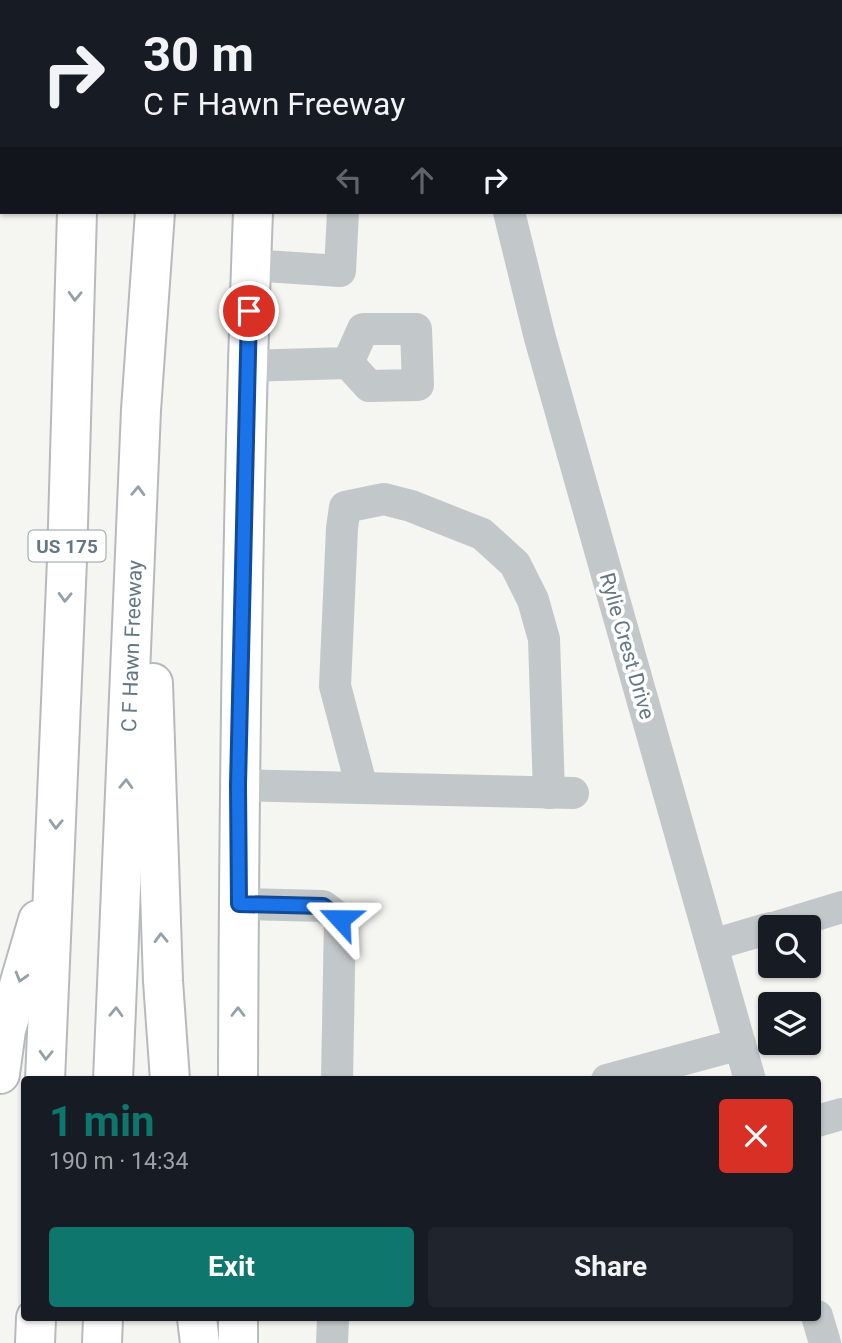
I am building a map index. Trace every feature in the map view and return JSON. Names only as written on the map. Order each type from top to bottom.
[{"type":"main road","name":"US 175","points":[[45,1076],[78,214]]},
{"type":"main road","name":"C F Hawn Freeway","points":[[113,1076],[141,410],[155,214]]},
{"type":"main road","points":[[152,270],[174,214]]},
{"type":"main road","points":[[238,1076],[238,785],[253,214]]},
{"type":"main road","points":[[136,560],[154,687],[161,942],[170,1076]]},
{"type":"main road","points":[[0,1074],[6,1030],[54,864]]},
{"type":"main road","points":[[35,1343],[36,1321]]},
{"type":"main road","points":[[102,1343],[103,1321]]},
{"type":"main road","points":[[197,1321],[200,1343]]},
{"type":"main road","points":[[238,1321],[238,1343]]},
{"type":"street","points":[[251,265],[340,271],[343,214]]},
{"type":"street","name":"Rylie Crest Drive","points":[[509,214],[540,338],[749,1076]]},
{"type":"street","points":[[247,366],[348,362]]},
{"type":"street","points":[[238,785],[561,793],[544,639],[533,600],[515,564],[482,534],[384,499],[345,507],[342,528],[335,686],[362,788]]},
{"type":"street","points":[[239,904],[323,906],[340,919],[337,1076]]},
{"type":"street","points":[[815,915],[842,907]]},
{"type":"street","points":[[712,945],[758,932]]},
{"type":"street","points":[[622,1076],[740,1044]]},
{"type":"street","points":[[821,1120],[842,1114]]},
{"type":"street","points":[[332,1343],[333,1321]]},
{"type":"street","points":[[818,1321],[825,1343]]},
{"type":"route","points":[[249,311],[238,785],[239,904],[323,906],[340,919]]}]
